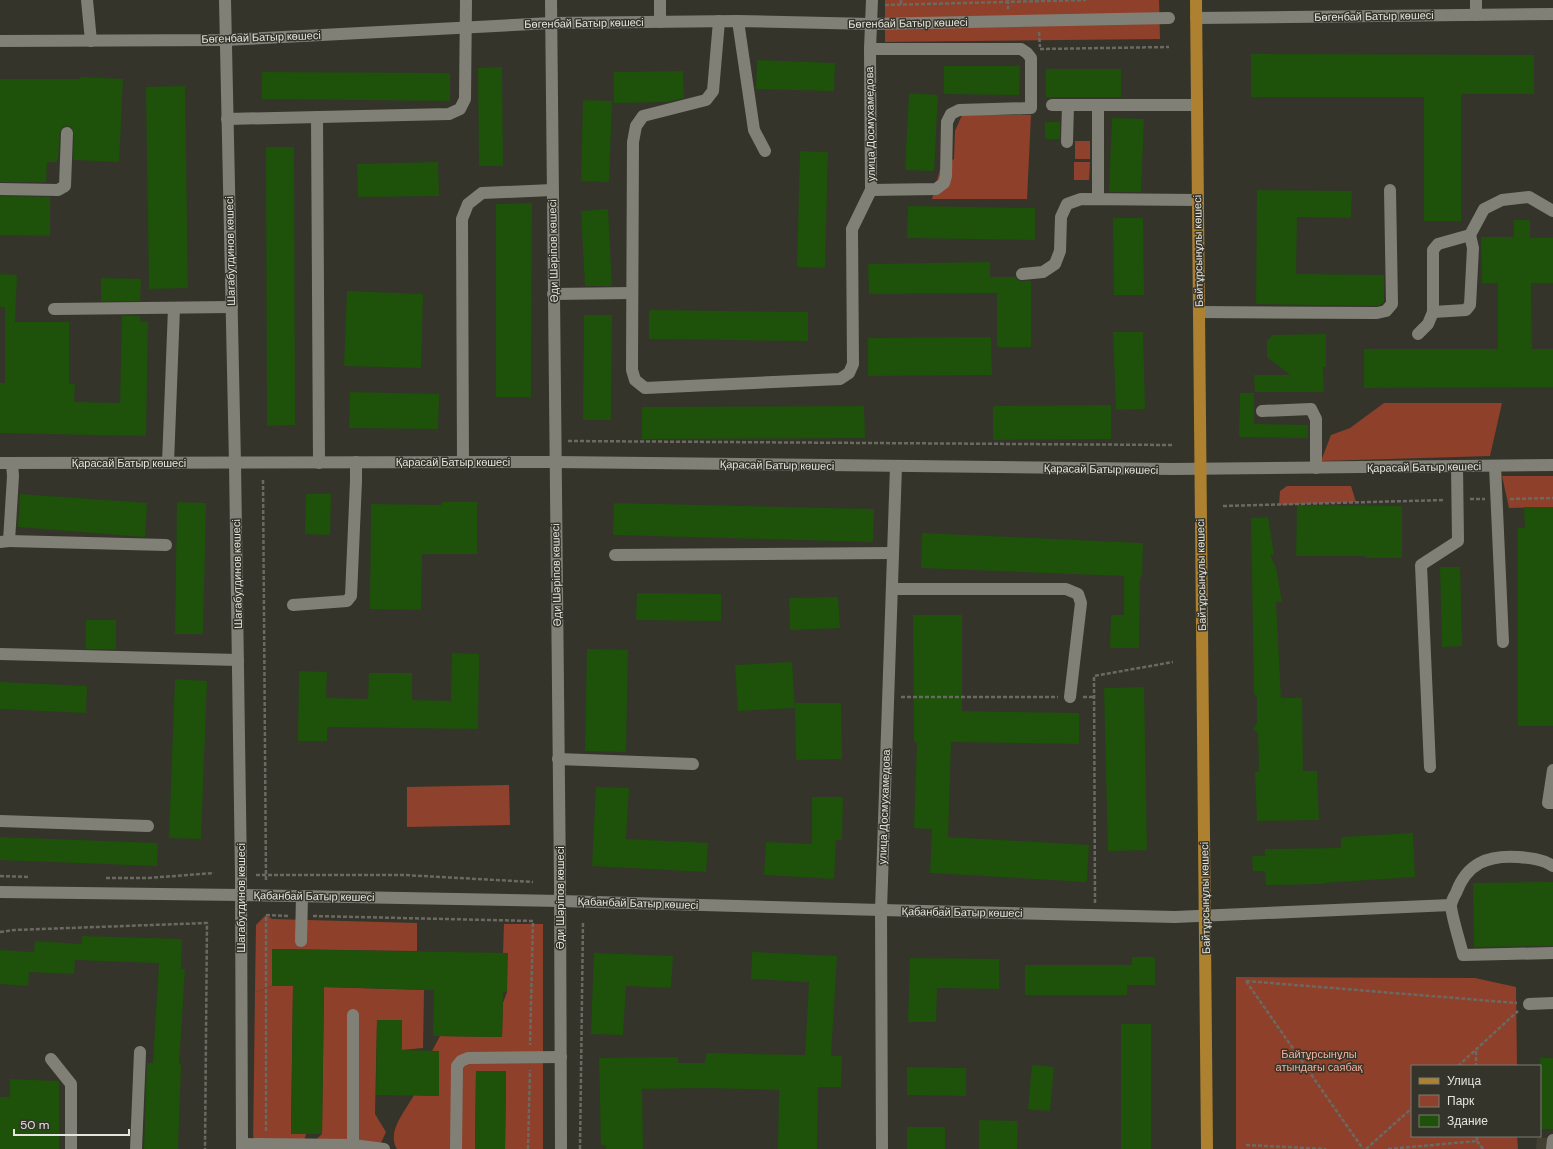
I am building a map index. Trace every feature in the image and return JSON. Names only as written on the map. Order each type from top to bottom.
[{"type":"main road","name":"Байтұрсынұлы көшесі","points":[[1196,0],[1207,1149]]},
{"type":"street","points":[[87,0],[91,41]]},
{"type":"street","name":"Шагабутдинов көшесі","points":[[225,0],[238,660],[242,1146]]},
{"type":"street","points":[[227,119],[449,114],[460,109],[466,99],[466,0]]},
{"type":"street","name":"Әди Шәріпов көшесі","points":[[550,0],[560,901],[561,1149]]},
{"type":"street","points":[[660,0],[660,22]]},
{"type":"street","points":[[1476,0],[1476,15]]},
{"type":"street","name":"улица Досмухамедова","points":[[632,294],[632,370],[635,380],[645,388],[840,379],[849,373],[853,364],[852,229],[871,190],[870,24],[872,2]]},
{"type":"street","name":"Бөгенбай Батыр көшесі","points":[[1196,18],[1553,14]]},
{"type":"street","name":"Бөгенбай Батыр көшесі","points":[[0,41],[225,40],[551,23],[738,21],[870,24],[1169,18]]},
{"type":"street","points":[[553,294],[632,294],[633,142],[636,126],[643,116],[706,100],[713,91],[719,21]]},
{"type":"street","points":[[738,21],[754,130],[765,151]]},
{"type":"street","points":[[870,49],[1021,49],[1031,58],[1031,108],[959,110],[951,114],[947,122],[946,176],[944,183],[936,189],[871,190]]},
{"type":"street","points":[[1052,105],[1197,105]]},
{"type":"street","points":[[1067,142],[1068,105]]},
{"type":"street","points":[[1098,105],[1098,199]]},
{"type":"street","points":[[317,117],[319,463]]},
{"type":"street","points":[[0,189],[58,190],[63,188],[65,186],[67,133]]},
{"type":"street","points":[[463,462],[462,219],[468,204],[482,193],[552,190]]},
{"type":"street","points":[[1199,312],[1377,313],[1386,311],[1392,304],[1390,190]]},
{"type":"street","points":[[1433,312],[1466,310],[1470,305],[1473,248],[1470,235],[1484,209],[1502,200],[1529,197],[1553,211]]},
{"type":"street","points":[[1022,274],[1043,272],[1055,264],[1060,251],[1061,217],[1067,204],[1081,199],[1198,200]]},
{"type":"street","points":[[1418,334],[1428,324],[1433,312],[1433,250],[1438,244],[1470,235]]},
{"type":"street","points":[[54,309],[232,307]]},
{"type":"street","points":[[168,463],[174,308]]},
{"type":"street","points":[[1262,411],[1311,409],[1316,419],[1316,468]]},
{"type":"street","points":[[293,605],[347,601],[351,596],[356,462]]},
{"type":"street","name":"Қарасай Батыр көшесі","points":[[6,463],[555,462],[1200,469],[1553,465]]},
{"type":"street","points":[[6,463],[13,476],[5,541],[166,545]]},
{"type":"street","name":"улица Досмухамедова","points":[[882,1149],[881,910],[896,466]]},
{"type":"street","points":[[1430,767],[1421,565],[1458,541],[1457,466]]},
{"type":"street","points":[[1495,466],[1503,642]]},
{"type":"street","points":[[615,555],[893,553]]},
{"type":"street","points":[[892,589],[1066,589],[1078,594],[1081,603],[1070,697]]},
{"type":"street","points":[[0,654],[238,660]]},
{"type":"street","points":[[558,759],[693,764]]},
{"type":"street","points":[[1553,770],[1548,803],[1553,803]]},
{"type":"street","points":[[0,820],[148,826]]},
{"type":"street","points":[[1553,866],[1546,862],[1528,858],[1506,856],[1488,858],[1470,869],[1463,877],[1451,905],[1463,955],[1553,953]]},
{"type":"street","name":"Қабанбай Батыр көшесі","points":[[0,892],[560,901],[1175,916],[1451,905]]},
{"type":"street","points":[[301,940],[302,896]]},
{"type":"street","points":[[1529,1004],[1553,1003]]},
{"type":"street","points":[[353,1015],[353,1145]]},
{"type":"street","points":[[136,1149],[140,1052]]},
{"type":"street","points":[[456,1149],[457,1066],[462,1061],[468,1058],[561,1057]]},
{"type":"street","points":[[51,1060],[71,1084],[71,1149]]},
{"type":"street","points":[[1552,1140],[1552,1149]]},
{"type":"street","points":[[242,1146],[266,1144],[317,1147],[353,1145],[384,1149]]},
{"type":"path","points":[[872,2],[901,4],[1086,0]]},
{"type":"path","points":[[1021,49],[1169,47]]},
{"type":"path","points":[[554,441],[1172,445]]},
{"type":"path","points":[[263,480],[266,876]]},
{"type":"path","points":[[1223,506],[1457,499],[1553,498]]},
{"type":"path","points":[[1094,915],[1094,676],[1173,662]]},
{"type":"path","points":[[888,697],[1094,697]]},
{"type":"path","points":[[103,878],[148,878],[214,872]]},
{"type":"path","points":[[256,875],[404,875],[533,882]]},
{"type":"path","points":[[0,876],[36,877]]},
{"type":"path","points":[[266,1144],[266,915],[533,922],[528,1149]]},
{"type":"path","points":[[0,932],[14,930],[207,922],[206,1149]]},
{"type":"path","points":[[580,1149],[583,922]]},
{"type":"path","points":[[1363,1149],[1246,981],[1529,1004]]},
{"type":"path","points":[[1459,1065],[1523,1006],[1529,1004]]},
{"type":"path","points":[[1476,1050],[1476,1065]]},
{"type":"path","points":[[1366,1149],[1411,1109]]},
{"type":"path","points":[[1477,1137],[1477,1141],[1483,1149]]},
{"type":"path","points":[[1388,1149],[1477,1141]]},
{"type":"path","points":[[1246,1145],[1326,1149]]},
{"type":"shaded area","points":[[1537,1138],[1553,1138],[1553,1149],[1536,1149]]},
{"type":"green space","points":[[885,0],[1159,0],[1160,39],[885,42]]},
{"type":"green space","points":[[962,115],[1031,115],[1027,199],[932,199],[940,169],[954,159],[955,131]]},
{"type":"green space","points":[[1075,141],[1090,141],[1090,159],[1075,159]]},
{"type":"green space","points":[[1074,162],[1090,162],[1089,180],[1074,180]]},
{"type":"green space","points":[[1384,403],[1502,403],[1490,456],[1321,461],[1331,435],[1350,428]]},
{"type":"green space","points":[[1502,476],[1553,476],[1553,507],[1509,508]]},
{"type":"green space","points":[[1287,486],[1351,486],[1356,502],[1279,505],[1280,491]]},
{"type":"green space","points":[[509,785],[510,825],[407,827],[407,787]]},
{"type":"green space","points":[[266,915],[272,919],[272,986],[255,992],[256,925]]},
{"type":"green space","points":[[272,919],[417,923],[417,951],[272,949]]},
{"type":"green space","points":[[504,924],[543,924],[543,1149],[505,1149],[506,1072],[476,1071],[475,1149],[397,1149],[394,1142],[395,1128],[414,1095],[439,1096],[439,1051],[432,1051],[440,1036],[502,1037],[503,1003],[507,992],[503,953]]},
{"type":"green space","name":"Байтұрсынұлы атындағы саябақ","points":[[1236,977],[1475,978],[1516,987],[1517,1065],[1411,1065],[1411,1137],[1517,1137],[1518,1149],[1236,1149]]},
{"type":"green space","points":[[272,986],[293,986],[291,1134],[306,1134],[302,1149],[253,1149],[255,992]]},
{"type":"green space","points":[[324,987],[424,990],[423,1048],[402,1050],[402,1020],[377,1020],[375,1114],[386,1132],[380,1145],[306,1149],[322,1134]]},
{"type":"building","points":[[1251,54],[1534,55],[1534,94],[1461,94],[1461,221],[1424,221],[1424,97],[1251,97]]},
{"type":"building","points":[[757,60],[835,63],[834,91],[756,89]]},
{"type":"building","points":[[944,66],[1020,66],[1019,95],[944,94]]},
{"type":"building","points":[[502,67],[503,166],[479,166],[478,68]]},
{"type":"building","points":[[1046,69],[1121,69],[1121,97],[1046,97]]},
{"type":"building","points":[[683,71],[684,98],[667,102],[614,103],[614,72]]},
{"type":"building","points":[[262,72],[450,73],[450,101],[262,99]]},
{"type":"building","points":[[80,77],[123,79],[119,162],[73,160],[74,133],[71,127],[67,126],[63,127],[60,132],[57,162],[47,162],[46,182],[0,182],[0,79],[80,79]]},
{"type":"building","points":[[185,86],[188,288],[149,289],[146,87]]},
{"type":"building","points":[[909,93],[938,95],[934,171],[905,170]]},
{"type":"building","points":[[583,100],[612,101],[609,182],[581,181]]},
{"type":"building","points":[[1112,118],[1144,119],[1141,192],[1109,192]]},
{"type":"building","points":[[1045,122],[1060,122],[1060,139],[1045,139]]},
{"type":"building","points":[[266,147],[294,147],[295,425],[267,426]]},
{"type":"building","points":[[800,151],[828,152],[825,268],[797,267]]},
{"type":"building","points":[[438,162],[439,196],[358,197],[357,164]]},
{"type":"building","points":[[1257,190],[1352,191],[1351,218],[1297,217],[1296,274],[1384,275],[1384,301],[1382,304],[1376,306],[1256,304]]},
{"type":"building","points":[[0,196],[50,197],[50,236],[0,235]]},
{"type":"building","points":[[532,203],[531,397],[496,397],[496,204]]},
{"type":"building","points":[[908,206],[1035,208],[1035,240],[907,238]]},
{"type":"building","points":[[608,209],[612,286],[585,286],[581,211]]},
{"type":"building","points":[[1113,218],[1143,218],[1144,295],[1114,295]]},
{"type":"building","points":[[1514,220],[1530,220],[1530,238],[1553,238],[1553,283],[1531,283],[1532,349],[1553,349],[1553,387],[1364,388],[1364,349],[1498,349],[1498,283],[1482,283],[1481,237],[1514,237]]},
{"type":"building","points":[[990,262],[990,277],[1015,277],[1019,281],[1031,281],[1031,347],[997,347],[997,293],[869,294],[868,264]]},
{"type":"building","points":[[0,274],[17,275],[15,322],[69,322],[69,384],[75,384],[74,402],[120,403],[122,316],[140,316],[140,322],[148,322],[146,436],[0,433],[0,383],[5,383],[5,307],[0,307]]},
{"type":"building","points":[[101,278],[141,279],[140,301],[101,301]]},
{"type":"building","points":[[347,291],[423,294],[421,368],[344,366]]},
{"type":"building","points":[[649,310],[808,312],[808,341],[649,339]]},
{"type":"building","points":[[584,315],[612,315],[611,420],[583,420]]},
{"type":"building","points":[[1113,332],[1143,332],[1145,409],[1116,410]]},
{"type":"building","points":[[1326,334],[1326,367],[1323,367],[1324,392],[1255,392],[1254,375],[1290,375],[1267,357],[1267,340],[1273,335]]},
{"type":"building","points":[[991,337],[992,375],[868,376],[868,338]]},
{"type":"building","points":[[350,392],[439,394],[438,429],[349,428]]},
{"type":"building","points":[[1240,393],[1254,393],[1254,424],[1308,425],[1308,438],[1239,437]]},
{"type":"building","points":[[1111,405],[1111,439],[993,440],[993,406]]},
{"type":"building","points":[[864,406],[865,438],[642,439],[642,407]]},
{"type":"building","points":[[20,494],[147,503],[145,537],[18,527]]},
{"type":"building","points":[[306,494],[331,494],[330,535],[305,534]]},
{"type":"building","points":[[177,502],[206,503],[203,634],[175,634]]},
{"type":"building","points":[[442,502],[477,502],[477,554],[422,554],[421,610],[370,609],[371,504],[442,505]]},
{"type":"building","points":[[614,503],[874,509],[873,542],[613,535]]},
{"type":"building","points":[[1297,505],[1402,506],[1402,558],[1365,558],[1365,556],[1296,556]]},
{"type":"building","points":[[1524,507],[1553,507],[1553,726],[1518,726],[1518,528],[1525,528]]},
{"type":"building","points":[[1268,517],[1274,555],[1270,555],[1276,567],[1282,602],[1276,602],[1281,698],[1302,698],[1303,771],[1317,771],[1319,820],[1257,821],[1255,772],[1259,772],[1258,733],[1253,729],[1257,723],[1257,695],[1254,695],[1251,518]]},
{"type":"building","points":[[922,533],[1143,543],[1142,577],[1140,577],[1139,648],[1110,648],[1111,615],[1124,615],[1124,576],[921,568]]},
{"type":"building","points":[[1440,567],[1460,567],[1462,646],[1442,647]]},
{"type":"building","points":[[637,593],[721,594],[721,621],[636,620]]},
{"type":"building","points":[[838,597],[840,628],[790,630],[789,598]]},
{"type":"building","points":[[913,615],[962,615],[962,711],[1079,713],[1079,744],[951,742],[948,837],[1089,845],[1087,882],[930,873],[932,829],[914,828],[917,742],[914,742]]},
{"type":"building","points":[[86,620],[116,620],[116,649],[86,649]]},
{"type":"building","points":[[587,649],[628,650],[626,752],[585,751]]},
{"type":"building","points":[[452,653],[479,654],[478,729],[327,727],[327,741],[298,741],[299,671],[327,672],[326,698],[368,699],[369,673],[412,673],[412,700],[451,701]]},
{"type":"building","points":[[792,662],[795,708],[738,711],[735,665]]},
{"type":"building","points":[[175,679],[207,681],[201,839],[169,838]]},
{"type":"building","points":[[0,682],[87,686],[86,713],[0,709]]},
{"type":"building","points":[[1144,687],[1147,850],[1108,851],[1104,688]]},
{"type":"building","points":[[795,703],[841,703],[842,759],[796,760]]},
{"type":"building","points":[[596,787],[629,788],[626,839],[708,843],[706,872],[592,866]]},
{"type":"building","points":[[812,797],[843,797],[842,840],[836,840],[834,879],[764,875],[766,842],[812,844]]},
{"type":"building","points":[[1413,833],[1415,877],[1323,884],[1266,885],[1265,871],[1253,871],[1252,856],[1265,856],[1265,849],[1341,848],[1341,837]]},
{"type":"building","points":[[0,837],[158,843],[157,866],[0,860]]},
{"type":"building","points":[[1553,882],[1553,946],[1474,947],[1473,883]]},
{"type":"building","points":[[82,936],[182,939],[181,969],[185,969],[179,1064],[181,1064],[178,1149],[144,1149],[147,1063],[153,1063],[159,963],[75,960],[74,974],[29,972],[28,986],[0,984],[0,950],[34,952],[35,941],[82,944]]},
{"type":"building","points":[[272,949],[508,953],[507,992],[503,992],[502,1037],[433,1036],[434,990],[324,987],[322,1134],[291,1134],[293,986],[272,986]]},
{"type":"building","points":[[752,952],[837,956],[831,1056],[842,1056],[841,1087],[818,1087],[817,1149],[778,1149],[779,1090],[706,1088],[642,1089],[643,1149],[606,1149],[606,1145],[601,1145],[599,1058],[678,1057],[678,1063],[705,1063],[706,1053],[805,1055],[809,982],[751,979]]},
{"type":"building","points":[[594,953],[673,956],[671,988],[626,986],[623,1035],[591,1034]]},
{"type":"building","points":[[1132,957],[1155,957],[1155,985],[1127,985],[1127,995],[1025,995],[1025,965],[1132,965]]},
{"type":"building","points":[[910,958],[999,959],[999,989],[937,988],[936,1022],[908,1022]]},
{"type":"building","points":[[377,1020],[402,1020],[402,1050],[439,1051],[439,1096],[376,1095]]},
{"type":"building","points":[[1121,1024],[1151,1024],[1151,1149],[1121,1149]]},
{"type":"building","points":[[1540,1058],[1553,1058],[1553,1129],[1541,1129]]},
{"type":"building","points":[[1032,1065],[1054,1067],[1050,1111],[1028,1109]]},
{"type":"building","points":[[907,1067],[966,1068],[966,1096],[907,1095]]},
{"type":"building","points":[[476,1071],[506,1071],[505,1149],[475,1149]]},
{"type":"building","points":[[10,1079],[59,1081],[59,1149],[0,1149],[0,1097],[10,1097]]},
{"type":"building","points":[[979,1120],[1018,1121],[1017,1149],[979,1149]]},
{"type":"building","points":[[907,1127],[945,1127],[945,1149],[907,1149]]}]
